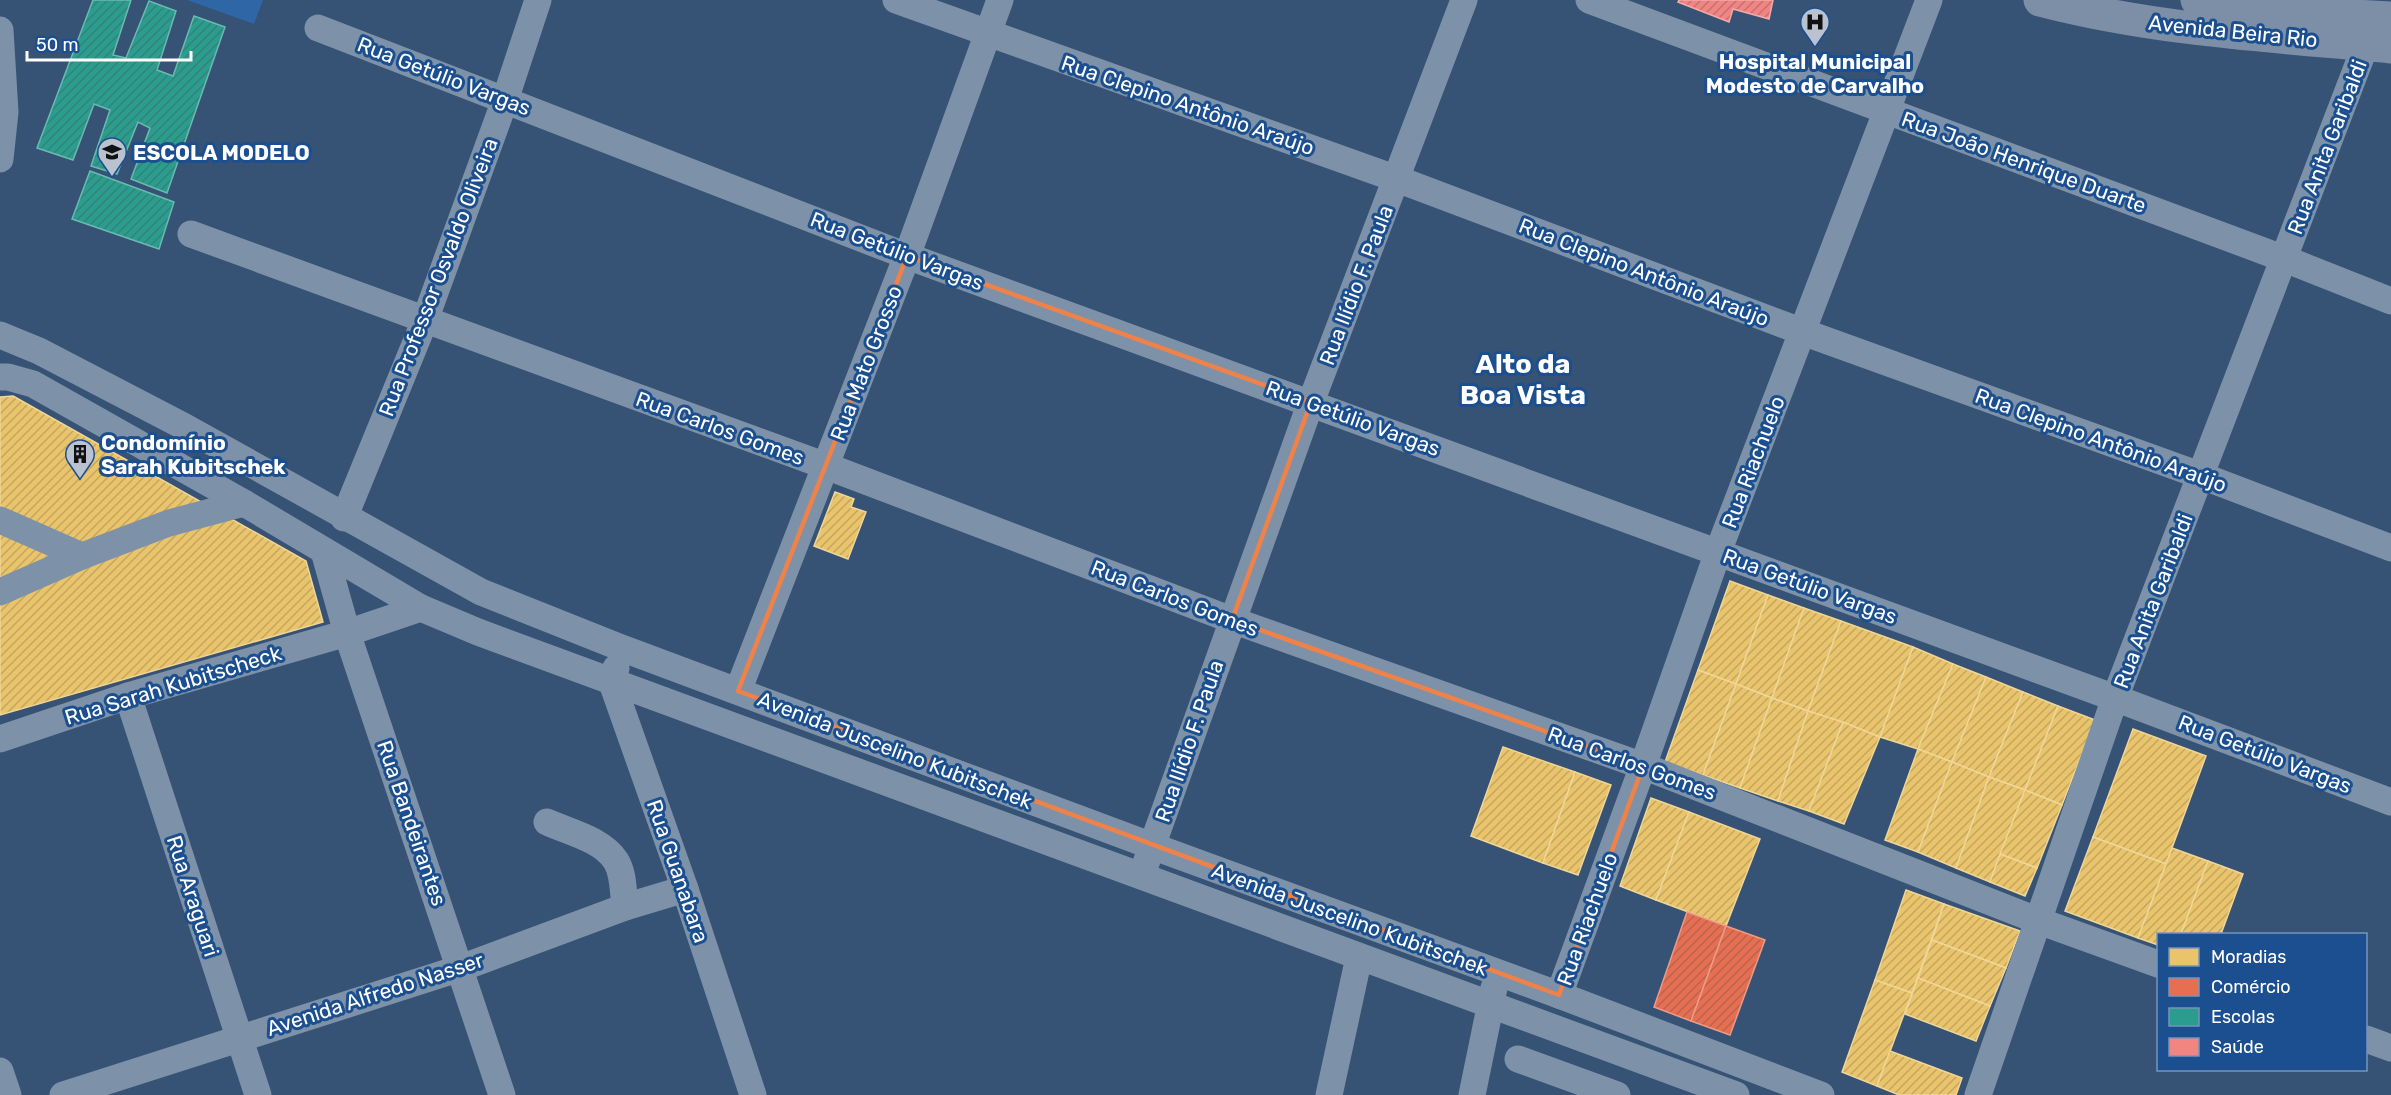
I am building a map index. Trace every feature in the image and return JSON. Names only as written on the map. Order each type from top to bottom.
[{"type":"main road","name":"Avenida Beira Rio","points":[[2040,0],[2153,23],[2230,34],[2378,46]]},
{"type":"main road","name":"Avenida Beira Rio","points":[[2197,0],[2281,12],[2391,18]]},
{"type":"street","name":"Rua Professor Osvaldo Oliveira","points":[[344,518],[425,320],[505,100],[538,0]]},
{"type":"street","name":"Rua Clepino Antônio Araújo","points":[[896,0],[1397,179],[1803,332],[2202,476],[2391,549]]},
{"type":"street","name":"Rua Mato Grosso","points":[[738,691],[907,256],[1000,0]]},
{"type":"street","name":"Rua Ilídio F. Paula","points":[[1141,876],[1311,402],[1464,0]]},
{"type":"street","name":"Rua João Henrique Duarte","points":[[1589,0],[2391,300]]},
{"type":"street","name":"Rua Riachuelo","points":[[1558,995],[1643,766],[1718,552],[1929,0]]},
{"type":"street","name":"Rua Getúlio Vargas","points":[[318,28],[907,256],[1311,402],[2391,802]]},
{"type":"street","points":[[0,30],[4,112],[0,159]]},
{"type":"street","name":"Rua Anita Garibaldi","points":[[1978,1095],[2115,698],[2285,259],[2378,46]]},
{"type":"street","name":"Rua Carlos Gomes","points":[[191,234],[826,466],[1232,620],[1643,766],[2039,921],[2157,964]]},
{"type":"street","name":"Avenida Juscelino Kubitschek","points":[[0,335],[39,351],[185,427],[344,518],[481,592],[624,649],[1558,995],[1821,1095]]},
{"type":"street","name":"Avenida Juscelino Kubitschek","points":[[0,377],[33,384],[243,503],[421,608],[478,632],[1736,1095]]},
{"type":"street","points":[[0,592],[82,556],[169,523],[243,503]]},
{"type":"street","points":[[0,520],[82,556]]},
{"type":"street","name":"Rua Bandeirantes","points":[[324,551],[347,633],[502,1095]]},
{"type":"street","name":"Rua Sarah Kubitscheck","points":[[0,739],[129,696],[347,633],[421,608]]},
{"type":"street","points":[[611,680],[624,649]]},
{"type":"street","name":"Rua Guanabara","points":[[611,680],[685,889],[753,1095]]},
{"type":"street","name":"Rua Araguari","points":[[129,696],[258,1095]]},
{"type":"street","points":[[829,760],[841,730]]},
{"type":"street","points":[[547,822],[604,847],[616,862],[622,877],[625,907]]},
{"type":"street","name":"Avenida Alfredo Nasser","points":[[63,1095],[461,968],[625,907],[685,889]]},
{"type":"street","points":[[1329,1095],[1350,953],[1350,919]]},
{"type":"street","points":[[1472,1095],[1497,973]]},
{"type":"street","points":[[2367,1039],[2391,1048]]},
{"type":"street","points":[[1518,1059],[1617,1095]]},
{"type":"street","points":[[0,1071],[8,1095]]},
{"type":"highlighted area","points":[[907,256],[1311,402],[1232,620],[1643,766],[1559,995],[738,691]]},
{"type":"shaded area","points":[[187,0],[263,0],[254,24]]},
{"type":"building: Moradias","name":"Condomínio Sarah Kubitschek","points":[[13,396],[306,561],[323,622],[0,715],[0,397]]},
{"type":"building: Moradias","points":[[835,492],[854,499],[851,507],[866,512],[848,559],[814,546]]},
{"type":"building: Moradias","points":[[1730,581],[1768,595],[1736,684],[1698,670]]},
{"type":"building: Moradias","points":[[1768,595],[1804,608],[1772,698],[1736,684]]},
{"type":"building: Moradias","points":[[1804,608],[1841,621],[1808,711],[1772,698]]},
{"type":"building: Moradias","points":[[1841,621],[1913,647],[1880,737],[1808,711]]},
{"type":"building: Moradias","points":[[1913,647],[1953,664],[1918,749],[1880,737]]},
{"type":"building: Moradias","points":[[1953,664],[1986,677],[1952,762],[1918,749]]},
{"type":"building: Moradias","points":[[1698,670],[1736,684],[1703,775],[1665,762]]},
{"type":"building: Moradias","points":[[1986,677],[2023,692],[1989,777],[1952,762]]},
{"type":"building: Moradias","points":[[1736,684],[1772,698],[1740,788],[1703,775]]},
{"type":"building: Moradias","points":[[2023,692],[2058,706],[2025,790],[1989,777]]},
{"type":"building: Moradias","points":[[1772,698],[1808,711],[1778,801],[1740,788]]},
{"type":"building: Moradias","points":[[2058,706],[2095,720],[2062,805],[2025,790]]},
{"type":"building: Moradias","points":[[1808,711],[1843,722],[1809,811],[1778,801]]},
{"type":"building: Moradias","points":[[1843,722],[1880,737],[1844,824],[1809,811]]},
{"type":"building: Moradias","points":[[2133,729],[2206,756],[2166,864],[2093,837]]},
{"type":"building: Moradias","points":[[1503,747],[1575,772],[1543,863],[1471,836]]},
{"type":"building: Moradias","points":[[1918,749],[1952,762],[1918,852],[1885,840]]},
{"type":"building: Moradias","points":[[1952,762],[1989,777],[1956,868],[1918,852]]},
{"type":"building: Moradias","points":[[1575,772],[1611,785],[1578,875],[1543,863]]},
{"type":"building: Moradias","points":[[1989,777],[2025,790],[1990,882],[1956,868]]},
{"type":"building: Moradias","points":[[2025,790],[2062,805],[2037,868],[2000,854]]},
{"type":"building: Moradias","points":[[1651,798],[1689,812],[1656,900],[1620,886]]},
{"type":"building: Moradias","points":[[1689,812],[1760,839],[1726,926],[1656,900]]},
{"type":"building: Moradias","points":[[2093,837],[2166,864],[2138,938],[2065,911]]},
{"type":"building: Moradias","points":[[2172,848],[2208,861],[2181,933],[2157,933],[2157,945],[2138,938]]},
{"type":"building: Moradias","points":[[2000,854],[2037,868],[2025,896],[1990,882]]},
{"type":"building: Moradias","points":[[2208,861],[2243,874],[2221,933],[2181,933]]},
{"type":"building: Moradias","points":[[1906,890],[1944,904],[1912,993],[1875,980]]},
{"type":"building: Moradias","points":[[1944,904],[2020,931],[2006,968],[1932,940]]},
{"type":"building: Moradias","points":[[1932,940],[2006,968],[1990,1006],[1918,978]]},
{"type":"building: Moradias","points":[[1918,978],[1990,1006],[1976,1041],[1905,1014]]},
{"type":"building: Moradias","points":[[1875,980],[1912,993],[1877,1086],[1842,1072]]},
{"type":"building: Moradias","points":[[1890,1051],[1962,1078],[1956,1095],[1899,1095],[1877,1086]]},
{"type":"building: Comércio","points":[[1687,912],[1726,926],[1691,1021],[1654,1007]]},
{"type":"building: Comércio","points":[[1726,926],[1765,940],[1730,1035],[1691,1021]]},
{"type":"building: Escolas","points":[[93,0],[131,0],[113,55],[126,58],[149,1],[176,11],[157,70],[173,76],[194,16],[225,27],[167,193],[131,179],[150,128],[138,122],[117,174],[91,166],[110,110],[94,104],[73,160],[37,148]]},
{"type":"building: Escolas","points":[[90,171],[174,202],[159,249],[72,219]]},
{"type":"building: Saúde","points":[[1679,0],[1773,0],[1769,19],[1733,9],[1729,22],[1678,2]]},
{"type":"place","name":"Hospital Municipal Modesto de Carvalho","points":[[1815,48]]},
{"type":"place","name":"ESCOLA MODELO","points":[[112,178]]},
{"type":"place","name":"Condomínio Sarah Kubitschek","points":[[80,480]]},
{"type":"district","name":"Alto da Boa Vista","points":[[1523,380]]}]
